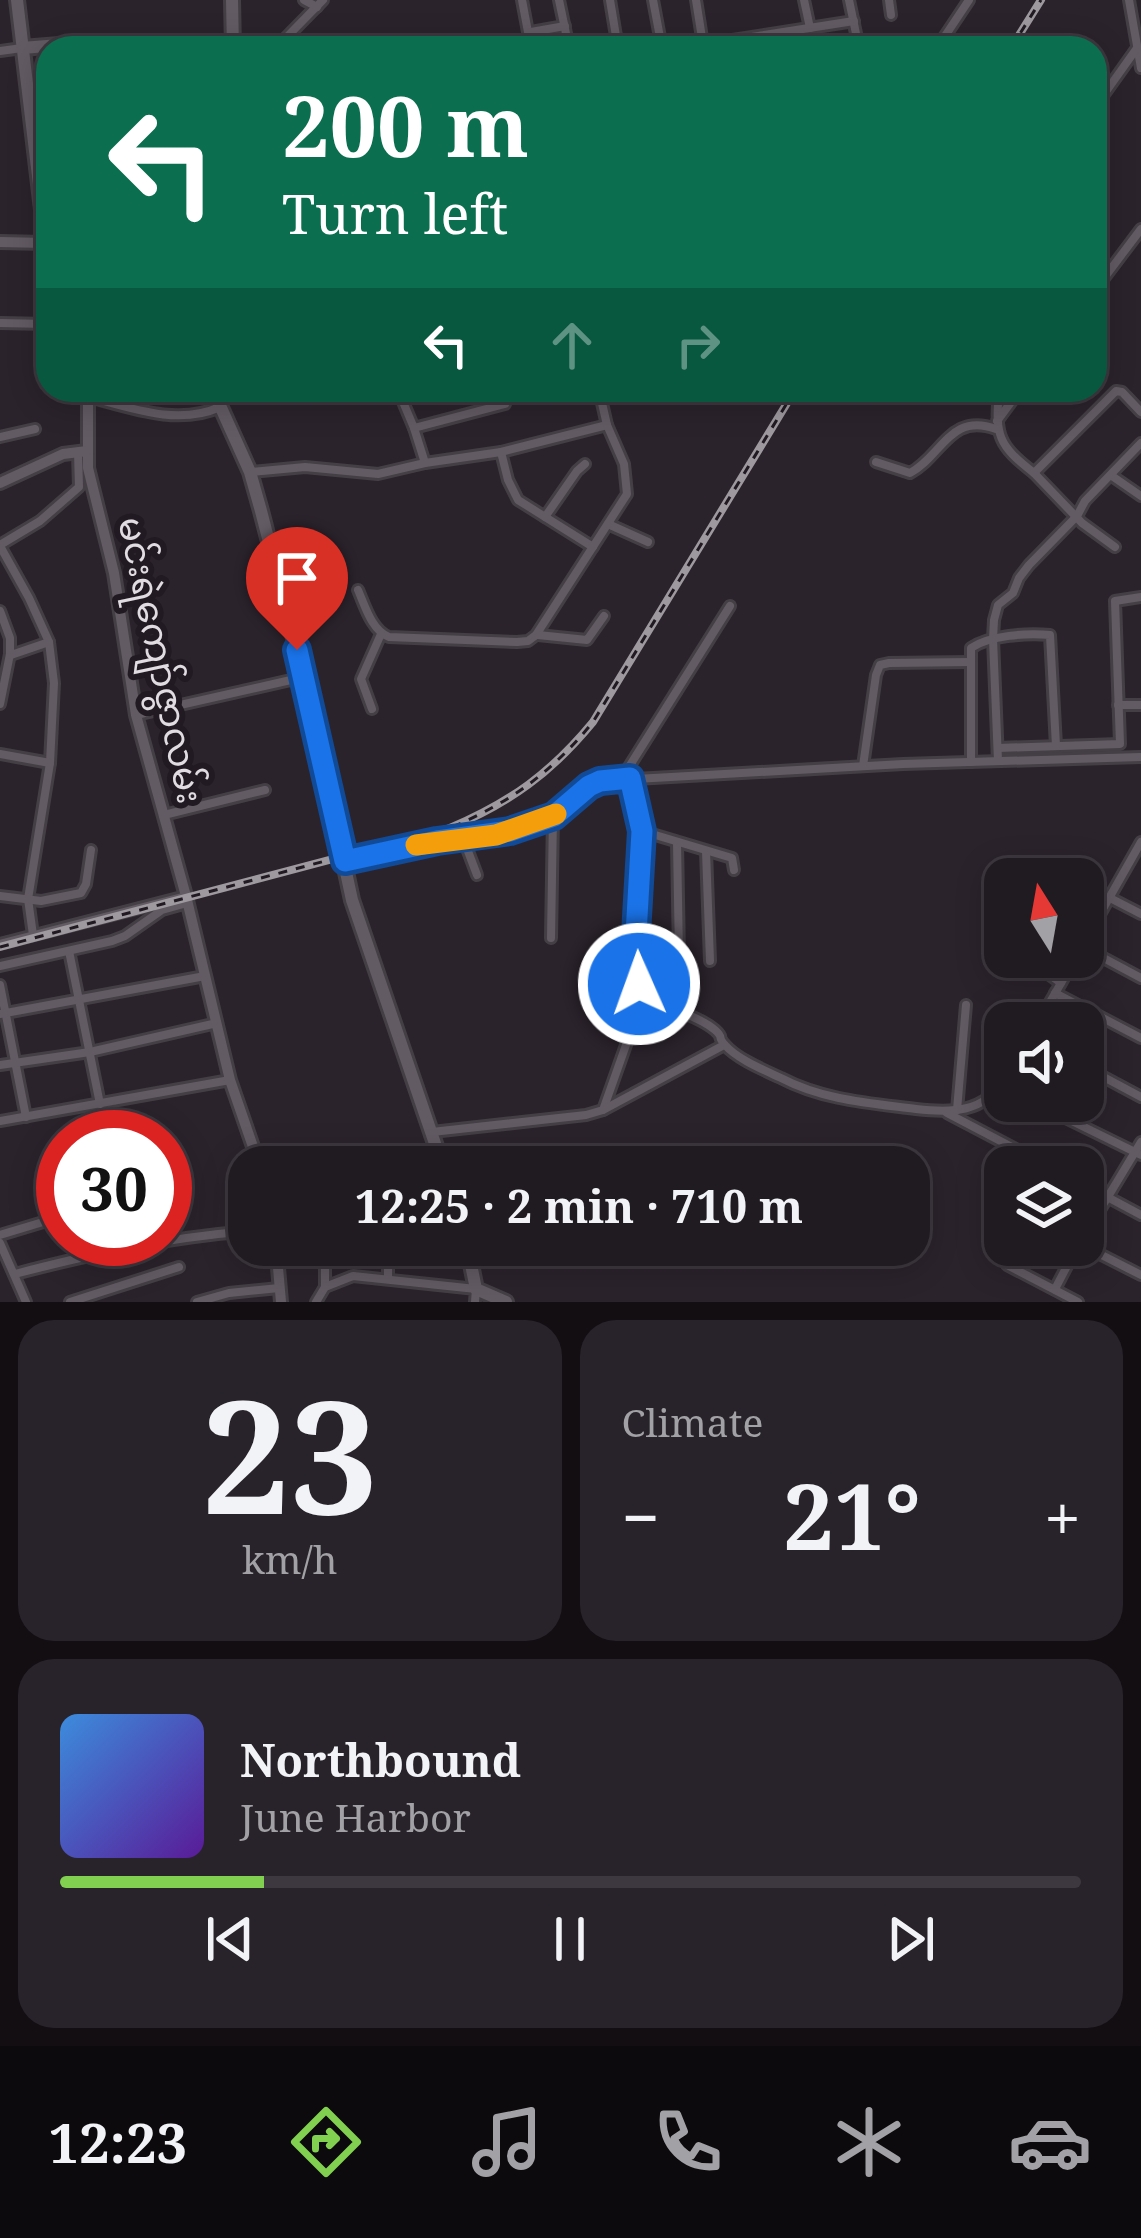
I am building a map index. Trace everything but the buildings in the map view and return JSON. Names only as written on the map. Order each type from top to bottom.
[{"type":"main road","points":[[17,0],[36,159]]},
{"type":"main road","points":[[232,0],[233,36]]},
{"type":"main road","points":[[22,48],[36,47]]},
{"type":"main road","points":[[27,88],[36,101]]},
{"type":"main road","points":[[219,402],[250,472],[304,677],[352,900],[436,1146]]},
{"type":"main road","points":[[470,1266],[475,1296],[506,1302]]},
{"type":"street","points":[[304,0],[320,4]]},
{"type":"street","points":[[522,0],[529,34],[565,26]]},
{"type":"street","points":[[559,0],[567,36]]},
{"type":"street","points":[[610,0],[616,36]]},
{"type":"street","points":[[653,0],[660,36]]},
{"type":"street","points":[[696,0],[702,36]]},
{"type":"street","points":[[803,0],[810,28]]},
{"type":"street","points":[[850,0],[857,36]]},
{"type":"street","points":[[889,0],[891,16]]},
{"type":"street","points":[[945,36],[970,0]]},
{"type":"street","points":[[1129,0],[1141,68]]},
{"type":"street","points":[[288,36],[320,4]]},
{"type":"street","points":[[752,36],[854,21]]},
{"type":"street","points":[[0,51],[22,48]]},
{"type":"street","points":[[1107,90],[1137,48]]},
{"type":"street","points":[[1107,274],[1141,229]]},
{"type":"street","points":[[0,242],[36,244]]},
{"type":"street","points":[[0,323],[36,324]]},
{"type":"street","points":[[1107,400],[1116,391],[1122,392],[1141,412]]},
{"type":"street","name":"မင်းရဲကျော်ဇွာလမ်း","points":[[87,402],[82,452],[114,573],[136,715],[230,1080],[253,1146]]},
{"type":"street","points":[[119,402],[194,416],[221,406]]},
{"type":"street","points":[[403,402],[425,464]]},
{"type":"street","points":[[358,590],[381,634],[517,642],[536,635],[626,494],[624,464],[601,402]]},
{"type":"street","points":[[998,402],[997,426],[1016,460],[1082,523],[1115,547]]},
{"type":"street","points":[[997,426],[1012,402]]},
{"type":"street","points":[[1034,473],[1105,402]]},
{"type":"street","points":[[414,428],[505,404]]},
{"type":"street","points":[[250,472],[304,467],[379,474],[501,452],[607,425]]},
{"type":"street","points":[[876,461],[910,473],[953,431],[997,426]]},
{"type":"street","points":[[0,436],[35,428]]},
{"type":"street","points":[[998,761],[993,639],[998,605],[1013,593],[1029,565],[1077,516],[1085,501],[1141,443]]},
{"type":"street","points":[[0,483],[63,454],[82,452],[79,487],[40,521],[0,545],[49,642],[54,683],[50,763],[28,899],[33,935]]},
{"type":"street","points":[[501,452],[518,500],[593,548]]},
{"type":"street","points":[[545,517],[585,464]]},
{"type":"street","points":[[1112,476],[1141,496]]},
{"type":"street","points":[[608,524],[648,542]]},
{"type":"street","points":[[1120,758],[1115,601],[1141,597]]},
{"type":"street","points":[[603,1110],[635,1021],[638,999],[642,831],[626,778],[730,606]]},
{"type":"street","points":[[0,611],[10,638],[0,704]]},
{"type":"street","points":[[536,635],[586,640],[604,616]]},
{"type":"street","points":[[372,709],[361,680],[381,634]]},
{"type":"street","points":[[971,762],[973,644],[993,639],[1050,635],[1056,746]]},
{"type":"street","points":[[7,655],[49,642]]},
{"type":"street","points":[[863,766],[880,665],[971,662]]},
{"type":"street","points":[[136,715],[304,677]]},
{"type":"street","points":[[1118,705],[1141,705]]},
{"type":"street","points":[[998,748],[1120,744]]},
{"type":"street","points":[[0,754],[50,763]]},
{"type":"street","points":[[345,861],[413,845],[496,835],[554,816],[600,781],[1141,757]]},
{"type":"street","points":[[162,815],[265,790]]},
{"type":"street","points":[[550,938],[554,816]]},
{"type":"street","points":[[642,831],[732,858],[734,870]]},
{"type":"street","points":[[463,838],[477,874]]},
{"type":"street","points":[[677,842],[680,1012]]},
{"type":"street","points":[[1104,909],[1139,848]]},
{"type":"street","points":[[0,896],[41,901],[81,893],[91,850]]},
{"type":"street","points":[[706,851],[710,961]]},
{"type":"street","points":[[1110,898],[1141,914]]},
{"type":"street","points":[[0,944],[187,899]]},
{"type":"street","points":[[0,966],[112,941],[187,899]]},
{"type":"street","points":[[69,951],[100,1104]]},
{"type":"street","points":[[1104,958],[1141,978]]},
{"type":"street","points":[[3,1013],[205,976]]},
{"type":"street","points":[[1051,978],[1058,988],[1141,1038]]},
{"type":"street","points":[[1050,1002],[1064,978]]},
{"type":"street","points":[[0,985],[26,1117]]},
{"type":"street","points":[[638,999],[712,1027],[724,1045],[817,1094],[946,1113],[984,1104]]},
{"type":"street","points":[[957,1111],[966,1005]]},
{"type":"street","points":[[0,1065],[91,1052],[217,1023]]},
{"type":"street","points":[[432,1132],[554,1120],[603,1110],[724,1045]]},
{"type":"street","points":[[1104,1077],[1141,1096]]},
{"type":"street","points":[[0,1121],[230,1080]]},
{"type":"street","points":[[946,1113],[1010,1146]]},
{"type":"street","points":[[1074,1122],[1138,1153]]},
{"type":"street","points":[[1104,1206],[1141,1142]]},
{"type":"street","points":[[1104,1195],[1141,1215]]},
{"type":"street","points":[[26,1302],[0,1239],[36,1226]]},
{"type":"street","points":[[15,1274],[100,1252],[228,1233]]},
{"type":"street","points":[[1104,1255],[1141,1275]]},
{"type":"street","points":[[316,1302],[325,1288],[325,1266]]},
{"type":"street","points":[[388,1266],[388,1280]]},
{"type":"street","points":[[1009,1266],[1078,1302]]},
{"type":"street","points":[[1054,1289],[1068,1266]]},
{"type":"street","points":[[70,1302],[179,1268]]},
{"type":"street","points":[[325,1288],[353,1276],[475,1296]]},
{"type":"street","points":[[197,1302],[229,1293],[280,1295]]},
{"type":"railway","points":[[1018,36],[1041,0]]},
{"type":"railway","points":[[0,947],[450,828],[529,784],[593,722],[788,402]]},
{"type":"slow traffic","points":[[416,845],[496,835],[556,814]]},
{"type":"route","points":[[297,650],[345,861],[510,831],[554,816],[600,781],[630,778],[642,831],[636,934],[639,984]]}]
